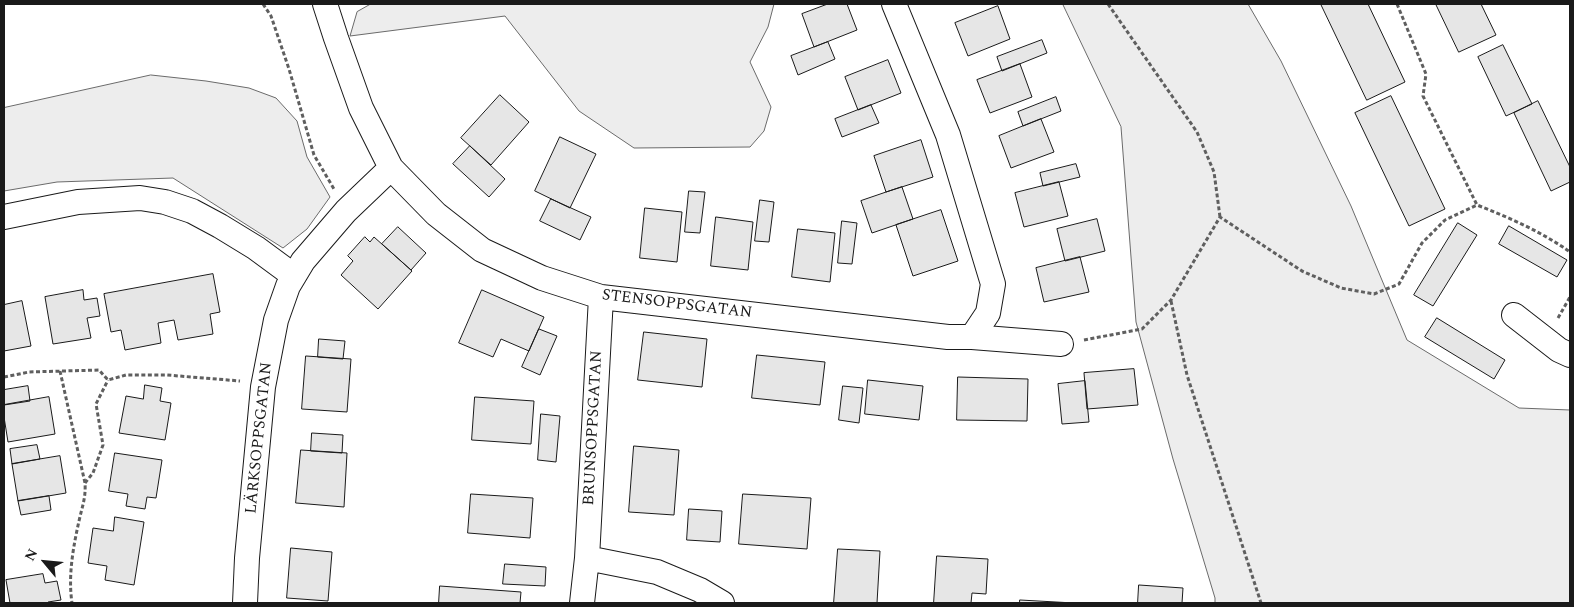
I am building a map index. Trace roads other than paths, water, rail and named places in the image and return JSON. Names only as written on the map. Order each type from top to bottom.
[{"type":"street","points":[[325,4],[361,108],[392,168]]},
{"type":"street","points":[[894,4],[948,135],[993,284],[988,313],[972,337]]},
{"type":"street","name":"LÄRKSOPPSGATAN","points":[[245,603],[247,558],[264,382],[276,320],[288,286],[303,261],[346,211],[392,168]]},
{"type":"street","name":"STENSOPPSGATAN","points":[[392,168],[436,214],[482,250],[542,278],[601,297],[948,337],[1061,344]]},
{"type":"street","points":[[4,217],[78,202],[140,198],[164,202],[192,211],[220,226],[256,248],[294,276]]},
{"type":"street","name":"BRUNSOPPSGATAN","points":[[582,603],[587,558],[601,297]]},
{"type":"street","points":[[1514,315],[1560,350],[1570,355]]},
{"type":"street","points":[[587,558],[657,572],[700,590],[722,603]]}]
